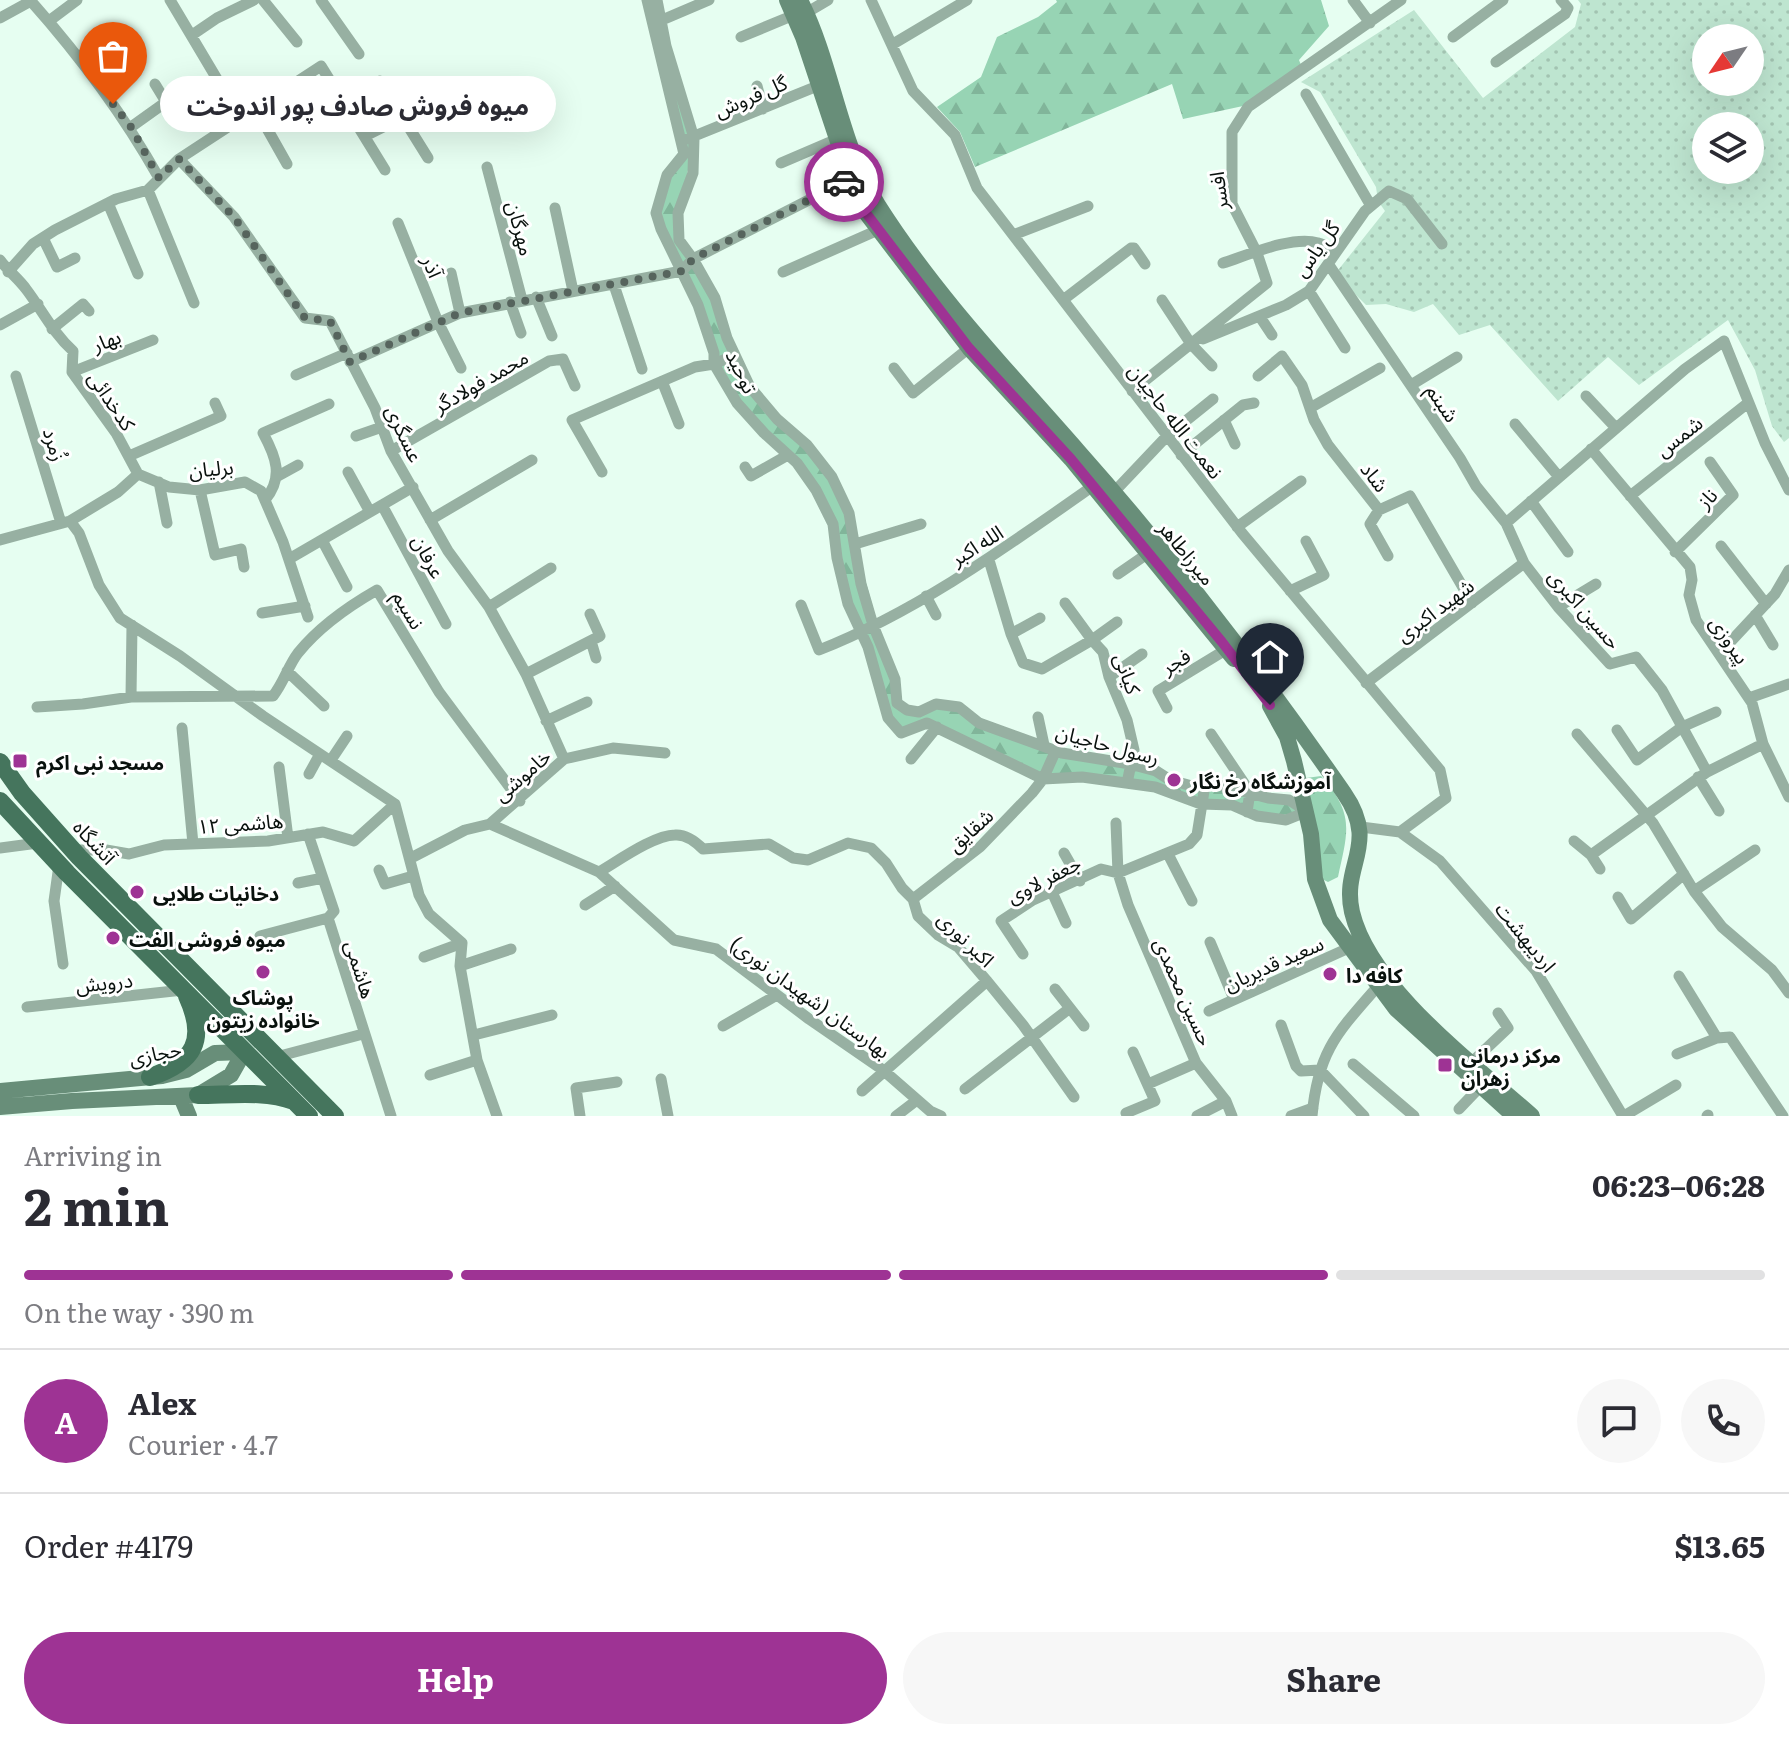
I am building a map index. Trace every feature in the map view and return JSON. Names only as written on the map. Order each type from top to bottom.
[{"type":"main road","name":"میرزاطاهر","points":[[797,7],[850,179],[866,213],[969,348],[1093,486],[1227,649],[1280,720],[1306,812],[1318,888],[1330,920],[1378,986],[1412,1026],[1514,1116]]},
{"type":"main road","name":"میرزاطاهر","points":[[797,7],[853,152],[877,204],[979,339],[1114,492],[1230,635],[1279,699],[1357,814],[1361,827]]},
{"type":"main road","name":"آتشگاه","points":[[0,762],[22,793],[73,850],[335,1116]]},
{"type":"main road","points":[[1297,774],[1313,765],[1323,764]]},
{"type":"main road","points":[[0,801],[59,865],[309,1116]]},
{"type":"main road","points":[[1361,827],[1352,911],[1367,946],[1386,978],[1420,1016],[1532,1116]]},
{"type":"main road","points":[[1318,888],[1329,891],[1353,883]]},
{"type":"main road","points":[[150,1077],[181,1064],[194,1045],[197,1027],[184,989]]},
{"type":"main road","points":[[189,1096],[231,1075],[244,1052],[259,1039]]},
{"type":"main road","name":"حجازی","points":[[0,1091],[150,1077],[186,1070],[215,1053],[244,1052]]},
{"type":"main road","points":[[91,1083],[94,1100]]},
{"type":"main road","points":[[0,1107],[31,1110],[94,1100],[257,1094],[280,1096],[295,1102]]},
{"type":"main road","points":[[189,1096],[189,1116]]},
{"type":"street","points":[[0,18],[30,0],[131,127],[159,178]]},
{"type":"street","points":[[49,21],[77,0]]},
{"type":"street","points":[[170,0],[220,84],[233,124]]},
{"type":"street","points":[[192,35],[217,18],[254,0]]},
{"type":"street","points":[[263,0],[297,42]]},
{"type":"street","points":[[321,0],[359,54]]},
{"type":"street","name":"توحید","points":[[647,0],[694,138],[693,173],[678,213],[679,240],[715,298],[750,387],[777,419],[807,445],[832,477],[849,513],[861,584],[873,625],[895,679],[897,703],[907,710]]},
{"type":"street","name":"توحید","points":[[657,0],[656,22],[684,154],[667,175],[656,213],[698,305],[714,353],[714,364],[737,403],[797,463],[816,490],[833,524],[848,604],[861,633],[888,718],[901,733],[927,723],[937,727]]},
{"type":"street","points":[[656,22],[709,0]]},
{"type":"street","points":[[741,37],[797,7],[828,0]]},
{"type":"street","name":"نعمت الله حاجیان","points":[[871,0],[913,91],[955,135],[977,188],[1237,527],[1440,770],[1446,798],[1400,832]]},
{"type":"street","points":[[893,44],[967,0]]},
{"type":"street","points":[[1353,0],[1370,23]]},
{"type":"street","name":"افسر","points":[[1132,391],[1265,286],[1267,280],[1257,253],[1232,204],[1232,132],[1248,107],[1401,0]]},
{"type":"street","points":[[1453,37],[1503,0]]},
{"type":"street","points":[[1496,62],[1565,14],[1564,4]]},
{"type":"street","points":[[78,57],[120,32]]},
{"type":"street","points":[[8,272],[33,244],[108,203],[148,190],[179,159],[321,66],[385,170]]},
{"type":"street","points":[[380,81],[428,158]]},
{"type":"street","points":[[131,127],[166,102],[155,84]]},
{"type":"street","name":"گل فروش","points":[[680,141],[694,138],[820,85]]},
{"type":"street","points":[[757,86],[763,109]]},
{"type":"street","points":[[1306,94],[1371,206],[1389,191],[1407,199],[1442,244]]},
{"type":"street","points":[[256,109],[287,164]]},
{"type":"street","points":[[365,136],[403,117]]},
{"type":"street","points":[[781,163],[837,139]]},
{"type":"street","name":"عسگری","points":[[179,159],[234,217],[305,318],[330,321],[391,451],[448,551],[489,607],[526,674],[564,759]]},
{"type":"street","name":"مهرگان","points":[[487,167],[522,300]]},
{"type":"street","points":[[296,375],[348,358],[460,313],[682,271],[693,259],[850,179]]},
{"type":"street","points":[[148,190],[194,303]]},
{"type":"street","points":[[108,203],[138,274]]},
{"type":"street","points":[[1013,235],[1088,206]]},
{"type":"street","name":"گل یاس","points":[[1191,344],[1260,317],[1309,291],[1329,265],[1335,251],[1371,206]]},
{"type":"street","points":[[555,208],[573,291]]},
{"type":"street","name":"آذر","points":[[398,223],[438,322],[461,368]]},
{"type":"street","points":[[783,272],[878,230]]},
{"type":"street","points":[[43,238],[57,267],[75,258]]},
{"type":"street","points":[[1223,263],[1280,245],[1306,241],[1317,242],[1335,251]]},
{"type":"street","points":[[1063,300],[1131,248],[1145,264]]},
{"type":"street","name":"کدخدائی","points":[[0,260],[8,272],[22,283],[52,329],[73,351],[72,372],[116,433],[138,474]]},
{"type":"street","name":"شبنم","points":[[1329,265],[1476,486],[1506,523],[1524,563]]},
{"type":"street","points":[[451,273],[460,313]]},
{"type":"street","points":[[614,285],[642,369]]},
{"type":"street","points":[[1309,291],[1345,348]]},
{"type":"street","points":[[536,297],[552,336]]},
{"type":"street","points":[[1162,300],[1191,344],[1212,366]]},
{"type":"street","points":[[510,302],[521,333]]},
{"type":"street","points":[[0,325],[38,304]]},
{"type":"street","points":[[52,329],[83,304],[89,311]]},
{"type":"street","points":[[1260,317],[1272,335]]},
{"type":"street","name":"بهار","points":[[72,372],[153,340]]},
{"type":"street","points":[[1506,523],[1685,369],[1724,341],[1748,403],[1789,490]]},
{"type":"street","points":[[894,368],[913,393],[969,348]]},
{"type":"street","points":[[602,472],[572,420],[695,367],[714,364],[735,355]]},
{"type":"street","name":"شاد","points":[[1258,376],[1282,356],[1302,385],[1328,445],[1379,510],[1410,496],[1472,603]]},
{"type":"street","points":[[1411,385],[1457,357]]},
{"type":"street","name":"محمد فولادگر","points":[[391,451],[549,361],[563,359],[575,386]]},
{"type":"street","points":[[1310,408],[1380,368]]},
{"type":"street","name":"زُمرد","points":[[16,376],[66,522],[79,533],[99,585],[120,618],[395,804]]},
{"type":"street","points":[[662,381],[679,424]]},
{"type":"street","points":[[1586,396],[1616,428]]},
{"type":"street","points":[[1114,492],[1167,436],[1213,399]]},
{"type":"street","points":[[129,456],[221,416],[215,403]]},
{"type":"street","points":[[1181,455],[1243,405],[1254,403]]},
{"type":"street","name":"شمس","points":[[1630,496],[1748,403]]},
{"type":"street","points":[[262,613],[306,612],[265,500],[275,488],[278,476],[263,433],[329,404]]},
{"type":"street","points":[[1224,420],[1235,444]]},
{"type":"street","points":[[1515,424],[1559,477]]},
{"type":"street","points":[[356,436],[382,427]]},
{"type":"street","name":"پیروزی","points":[[1591,449],[1690,567],[1692,580],[1689,595],[1696,620],[1749,698],[1763,744],[1789,797]]},
{"type":"street","points":[[745,467],[751,476],[788,455]]},
{"type":"street","points":[[430,520],[532,460]]},
{"type":"street","name":"ناز","points":[[1675,552],[1733,495],[1710,462]]},
{"type":"street","points":[[278,476],[298,465]]},
{"type":"street","points":[[348,472],[370,512]]},
{"type":"street","points":[[0,540],[66,522],[118,492],[138,474]]},
{"type":"street","name":"برلیان","points":[[138,474],[169,487],[200,490],[245,482],[261,491],[265,500]]},
{"type":"street","points":[[1237,527],[1301,481]]},
{"type":"street","points":[[159,482],[167,523]]},
{"type":"street","name":"الله اکبر","points":[[801,605],[819,650],[861,633],[989,560],[1093,486]]},
{"type":"street","points":[[289,559],[413,487]]},
{"type":"street","points":[[200,490],[215,555],[241,549],[244,567]]},
{"type":"street","points":[[1531,501],[1568,552]]},
{"type":"street","name":"عرفان","points":[[382,505],[446,624]]},
{"type":"street","points":[[1379,510],[1370,524],[1388,556]]},
{"type":"street","points":[[855,544],[921,524]]},
{"type":"street","points":[[322,540],[347,587]]},
{"type":"street","points":[[1290,591],[1324,575],[1306,541]]},
{"type":"street","points":[[1721,546],[1766,604]]},
{"type":"street","points":[[1118,574],[1147,554]]},
{"type":"street","name":"کیانی","points":[[989,560],[1023,663],[1042,669],[1092,640],[1103,652],[1134,750],[1127,783]]},
{"type":"street","points":[[840,569],[858,563]]},
{"type":"street","name":"شهید اکبری","points":[[1366,683],[1524,563]]},
{"type":"street","name":"حسین اکبری","points":[[1524,563],[1558,607],[1610,664],[1636,657],[1662,690],[1719,811]]},
{"type":"street","points":[[489,607],[551,568]]},
{"type":"street","points":[[1720,653],[1775,594],[1789,570]]},
{"type":"street","points":[[1558,607],[1596,584]]},
{"type":"street","name":"نسیم","points":[[237,696],[273,696],[299,652],[317,633],[377,590],[439,692],[520,801]]},
{"type":"street","points":[[926,596],[936,615]]},
{"type":"street","points":[[1065,603],[1092,640],[1117,622]]},
{"type":"street","points":[[526,674],[600,636],[590,614]]},
{"type":"street","points":[[1755,615],[1773,645]]},
{"type":"street","points":[[1011,634],[1040,618]]},
{"type":"street","points":[[131,697],[132,625]]},
{"type":"street","points":[[591,641],[596,658]]},
{"type":"street","name":"فجر","points":[[1167,708],[1158,691],[1227,649]]},
{"type":"street","points":[[1109,677],[1142,654]]},
{"type":"street","points":[[287,671],[324,706]]},
{"type":"street","points":[[1749,698],[1789,684]]},
{"type":"street","points":[[37,707],[131,697],[237,696]]},
{"type":"street","points":[[546,721],[587,702]]},
{"type":"street","name":"رسول حاجیان","points":[[907,710],[919,712],[936,704],[959,707],[979,723],[1056,750],[1130,764],[1192,786],[1215,784],[1268,798],[1289,800],[1306,812]]},
{"type":"street","points":[[1617,730],[1637,760],[1682,727],[1716,712]]},
{"type":"street","points":[[1038,717],[1044,745]]},
{"type":"street","points":[[911,759],[937,727]]},
{"type":"street","name":"رسول حاجیان","points":[[937,727],[1043,779],[1101,779],[1155,787],[1201,804],[1232,805],[1247,812],[1286,820],[1306,812]]},
{"type":"street","points":[[182,728],[193,844]]},
{"type":"street","points":[[1211,734],[1250,792],[1247,812]]},
{"type":"street","points":[[1577,734],[1646,814],[1694,891],[1722,927],[1772,970],[1789,993]]},
{"type":"street","points":[[309,774],[347,736]]},
{"type":"street","points":[[1591,855],[1703,774],[1763,744]]},
{"type":"street","name":"خاموشی","points":[[411,858],[465,830],[490,824],[520,801],[564,759],[613,748],[665,753]]},
{"type":"street","name":"شقایق","points":[[913,899],[980,847],[1043,779],[1056,750]]},
{"type":"street","points":[[1099,760],[1101,779]]},
{"type":"street","points":[[279,767],[288,838]]},
{"type":"street","name":"جعفر لاوی","points":[[1023,954],[1001,921],[1033,900],[1101,869],[1118,873],[1189,844],[1197,835],[1205,785]]},
{"type":"street","points":[[395,804],[411,858],[413,876],[429,914],[462,943]]},
{"type":"street","name":"۱۲ هاشمی","points":[[73,850],[129,854],[164,845],[268,841],[323,832],[354,841],[395,804]]},
{"type":"street","name":"حسین محمدی","points":[[1116,823],[1118,873],[1128,905],[1196,1063],[1226,1101],[1232,1116]]},
{"type":"street","name":"بهارستان (شهیدان نوری)","points":[[490,824],[599,872],[674,940],[716,949],[941,1116]]},
{"type":"street","name":"اردیبهشت","points":[[1361,827],[1400,832],[1440,861],[1536,971],[1624,1116]]},
{"type":"street","name":"هاشمی","points":[[308,834],[334,911],[328,918],[391,1116]]},
{"type":"street","name":"اکبر نوری","points":[[599,872],[676,834],[694,840],[703,849],[769,844],[793,858],[808,860],[848,843],[871,848],[913,899],[918,916],[938,935],[958,947],[1031,1036],[1074,1097]]},
{"type":"street","points":[[1574,841],[1591,855],[1600,869]]},
{"type":"street","points":[[0,848],[38,843]]},
{"type":"street","points":[[1694,891],[1755,850]]},
{"type":"street","points":[[1064,853],[1080,881]]},
{"type":"street","points":[[1168,854],[1192,901]]},
{"type":"street","points":[[59,865],[54,901],[63,964]]},
{"type":"street","points":[[379,870],[385,884],[413,876]]},
{"type":"street","points":[[1618,897],[1631,919],[1684,874]]},
{"type":"street","points":[[298,883],[323,878]]},
{"type":"street","points":[[585,905],[615,886]]},
{"type":"street","points":[[1052,892],[1066,923]]},
{"type":"street","points":[[260,936],[328,918]]},
{"type":"street","points":[[1210,942],[1234,999]]},
{"type":"street","points":[[424,957],[462,943]]},
{"type":"street","points":[[462,943],[460,966],[477,1060],[497,1116]]},
{"type":"street","name":"سعید قدیریان","points":[[1209,1011],[1351,947]]},
{"type":"street","points":[[460,966],[511,949]]},
{"type":"street","points":[[1679,976],[1717,1038]]},
{"type":"street","points":[[862,1091],[987,981]]},
{"type":"street","points":[[1291,1116],[1313,1112],[1315,1081],[1334,1036],[1378,986]]},
{"type":"street","name":"درویش","points":[[27,1007],[184,989]]},
{"type":"street","points":[[1055,989],[1084,1026]]},
{"type":"street","points":[[723,1026],[777,995]]},
{"type":"street","points":[[965,1089],[1070,1008]]},
{"type":"street","points":[[1472,1062],[1508,1028],[1498,1013]]},
{"type":"street","points":[[474,1035],[552,1015]]},
{"type":"street","points":[[1281,1025],[1296,1066],[1301,1071],[1320,1070],[1364,1116]]},
{"type":"street","points":[[276,1057],[363,1034]]},
{"type":"street","points":[[1677,1054],[1717,1038],[1730,1037],[1783,1116]]},
{"type":"street","points":[[1126,1113],[1155,1101],[1133,1052]]},
{"type":"street","points":[[430,1075],[477,1060]]},
{"type":"street","points":[[1148,1084],[1196,1063]]},
{"type":"street","points":[[1353,1064],[1414,1116]]},
{"type":"street","points":[[661,1079],[668,1116]]},
{"type":"street","points":[[580,1116],[576,1088],[617,1082]]},
{"type":"street","points":[[1624,1116],[1676,1085]]},
{"type":"street","points":[[1459,1109],[1480,1087]]},
{"type":"street","points":[[896,1116],[917,1100]]},
{"type":"street","points":[[1197,1116],[1226,1101]]},
{"type":"green space","points":[[656,0],[693,138],[677,241],[714,299],[748,387],[806,447],[830,479],[847,514],[893,680],[895,702],[911,714],[939,707],[953,709],[976,725],[1155,774],[1288,801],[1304,811],[1286,816],[1204,805],[1157,786],[1045,778],[940,727],[900,729],[891,717],[852,610],[820,494],[740,403],[717,364],[658,214],[668,177],[685,155]]},
{"type":"green space","points":[[1056,0],[1321,0],[1329,26],[1299,60],[1301,65],[1243,106],[1183,119],[1172,84],[975,167],[960,132],[937,107],[981,77],[997,37],[1038,17]]},
{"type":"green space","points":[[1578,0],[1789,0],[1789,438],[1784,442],[1772,426],[1755,370],[1728,320],[1639,385],[1608,357],[1558,401],[1490,325],[1459,335],[1433,304],[1414,312],[1386,304],[1366,305],[1335,274],[1385,211],[1378,201],[1376,187],[1320,92],[1301,82],[1414,10],[1483,98],[1575,27],[1581,4]]},
{"type":"green space","points":[[1321,776],[1339,801],[1346,824],[1338,877],[1328,882],[1322,879],[1306,778]]},
{"type":"way so far","points":[[113,104],[131,127],[159,178],[179,159],[234,217],[305,318],[330,321],[343,342],[350,362],[460,313],[682,271],[693,259],[844,182]]},
{"type":"place","name":"میوه فروش صادف پور اندوخت","points":[[113,104]]},
{"type":"place","name":"مسجد نبی اکرم","points":[[20,761]]},
{"type":"place","name":"آموزشگاه رخ نگار","points":[[1174,780]]},
{"type":"place","name":"دخانیات طلایی","points":[[137,892]]},
{"type":"place","name":"میوه فروشی الفت","points":[[113,938]]},
{"type":"place","name":"پوشاک خانواده زیتون","points":[[263,972]]},
{"type":"place","name":"کافه دا","points":[[1330,974]]},
{"type":"place","name":"مرکز درمانی زهران","points":[[1445,1065]]},
{"type":"route","points":[[844,182],[850,179],[866,213],[969,348],[1071,459],[1270,705]]}]
